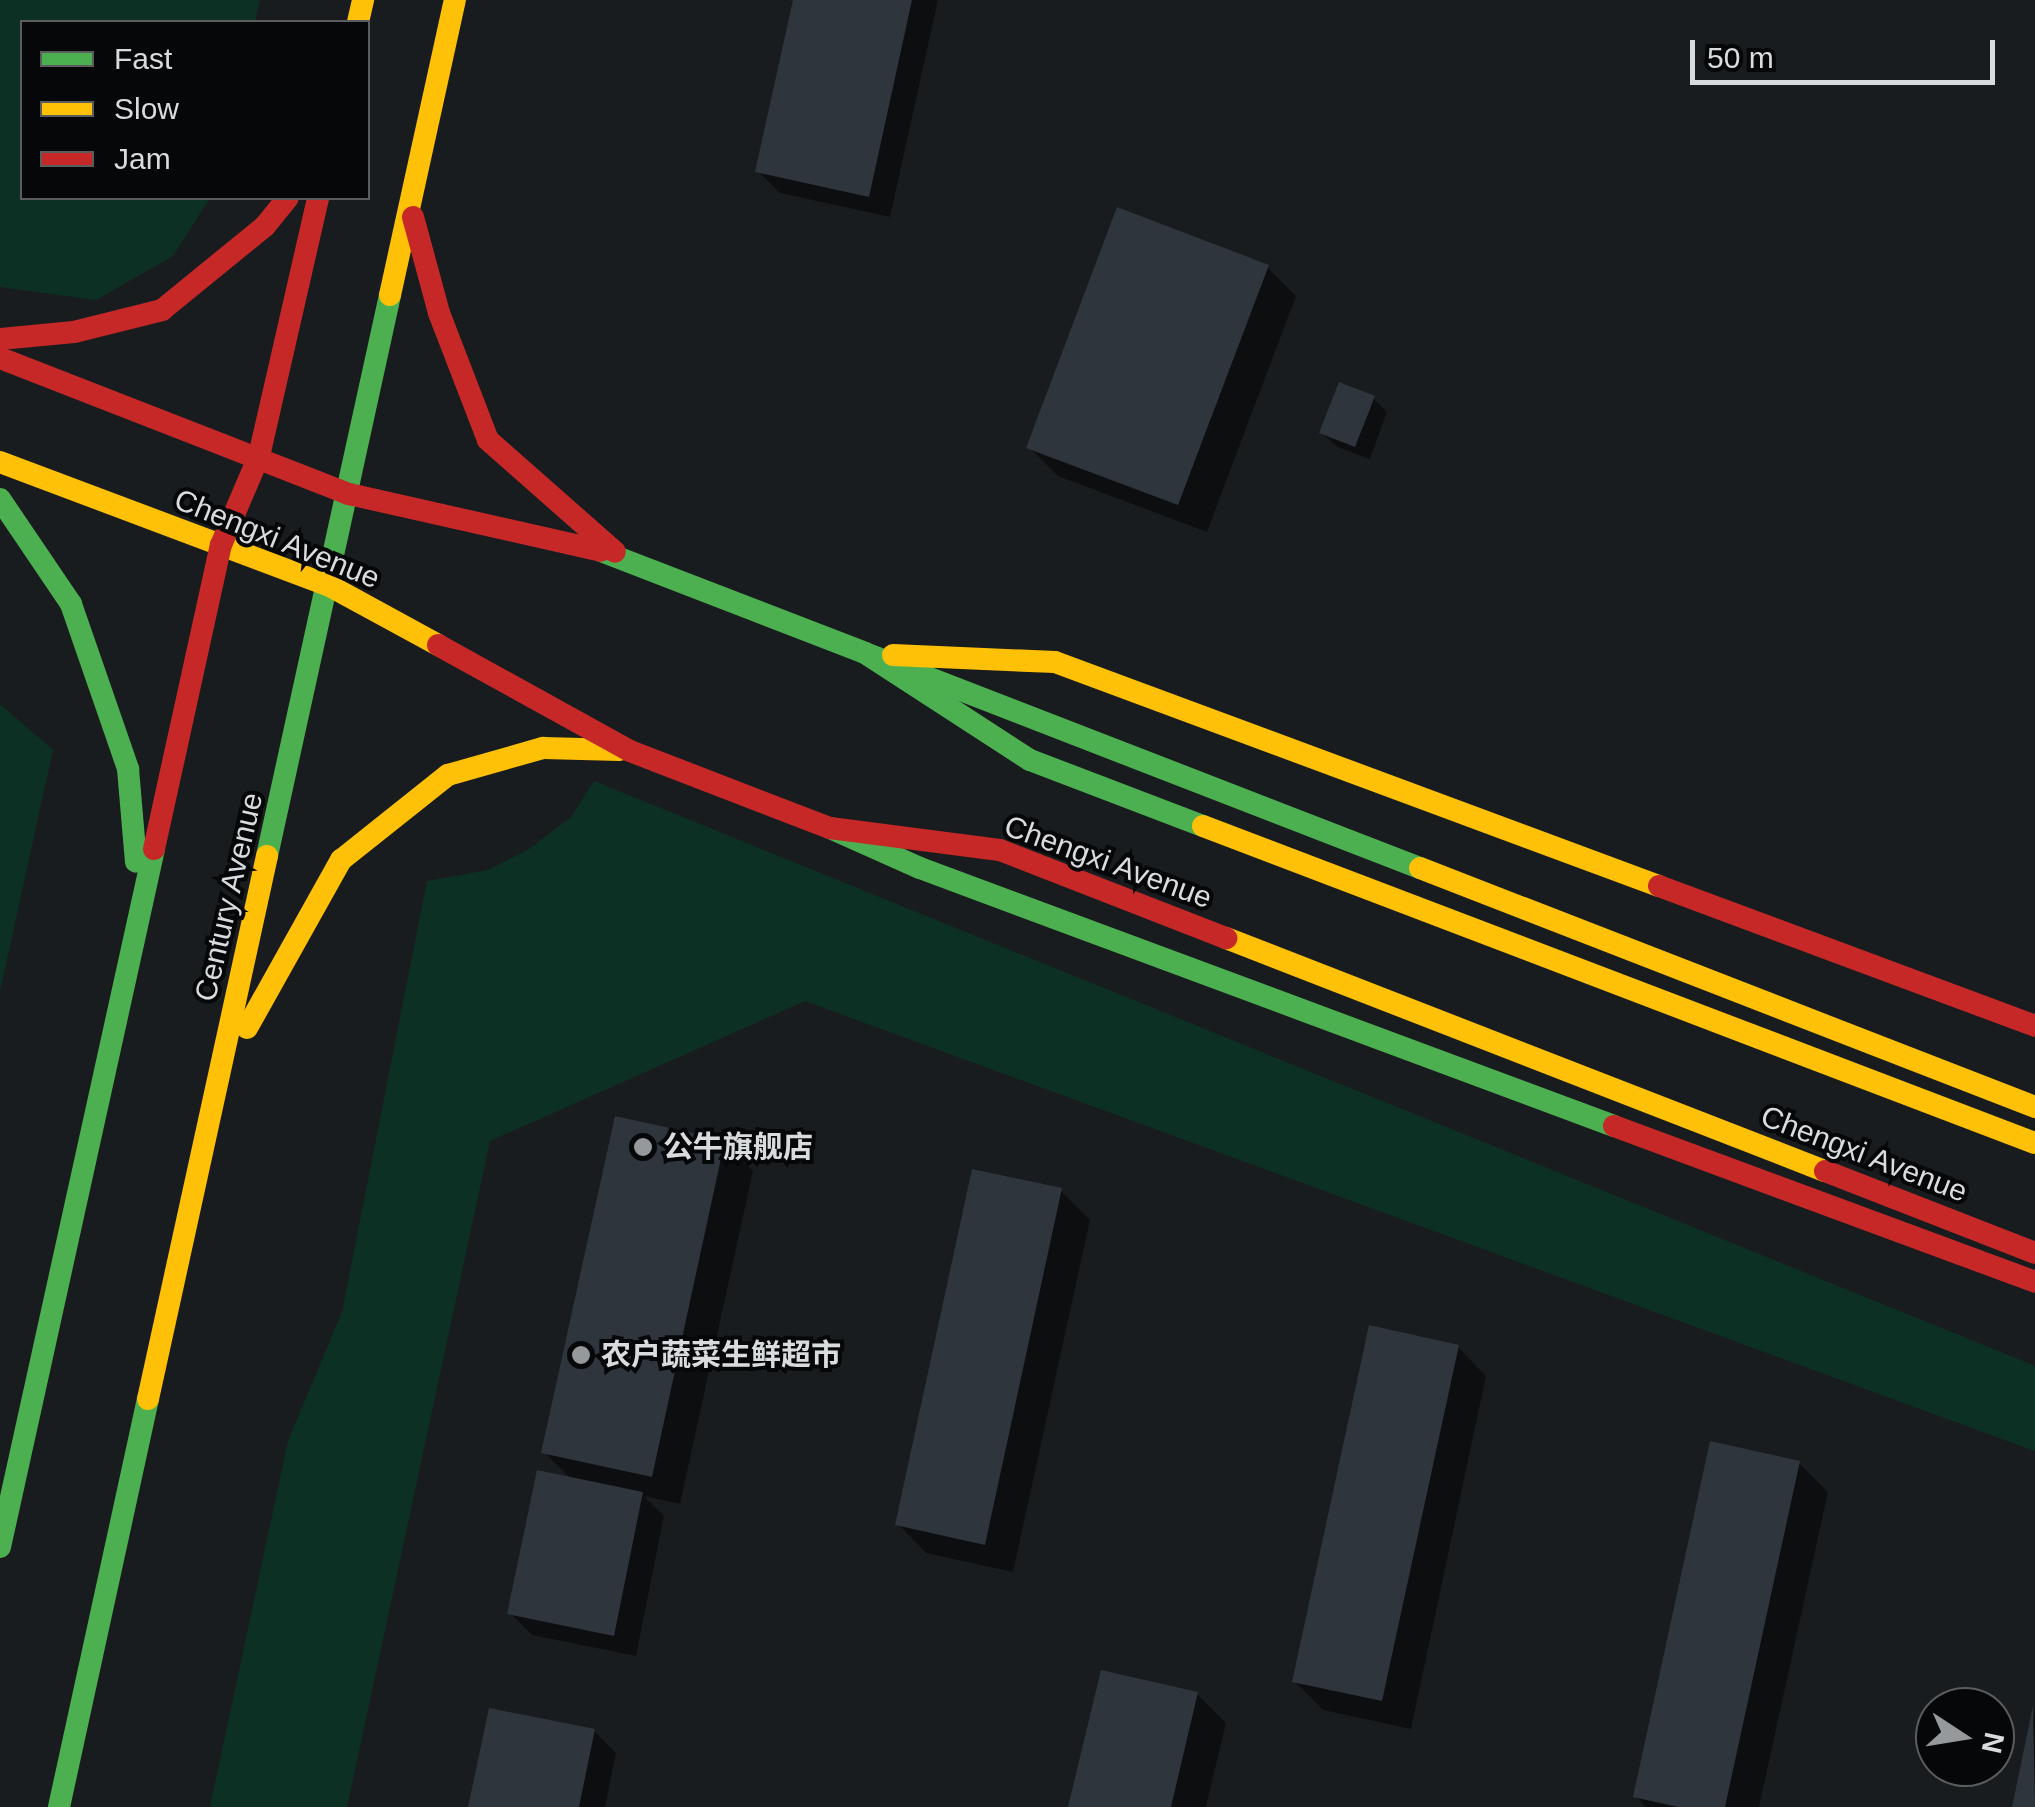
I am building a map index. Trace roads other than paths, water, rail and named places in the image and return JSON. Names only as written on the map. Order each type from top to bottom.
[{"type":"main road","name":"Century Avenue","points":[[59,1807],[456,0]]},
{"type":"main road","points":[[0,338],[74,332],[162,310],[266,226],[286,200]]},
{"type":"main road","points":[[0,1547],[221,545],[259,456],[318,200]]},
{"type":"main road","points":[[411,207],[439,313],[488,440],[618,556]]},
{"type":"main road","points":[[0,358],[349,494],[618,556],[2035,1107]]},
{"type":"main road","name":"Chengxi Avenue","points":[[0,462],[330,586],[630,750],[830,828],[1000,850],[2035,1253]]},
{"type":"main road","points":[[0,498],[71,604],[128,769],[141,911]]},
{"type":"main road","points":[[865,654],[1055,662],[2035,1026]]},
{"type":"main road","points":[[865,654],[1030,760],[2035,1143]]},
{"type":"main road","points":[[220,1076],[342,860],[448,774],[543,748],[630,750]]},
{"type":"main road","points":[[830,828],[1037,910],[2035,1282]]},
{"type":"place","name":"公牛旗舰店","points":[[643,1147]]},
{"type":"place","name":"农户蔬菜生鲜超市","points":[[581,1355]]}]
